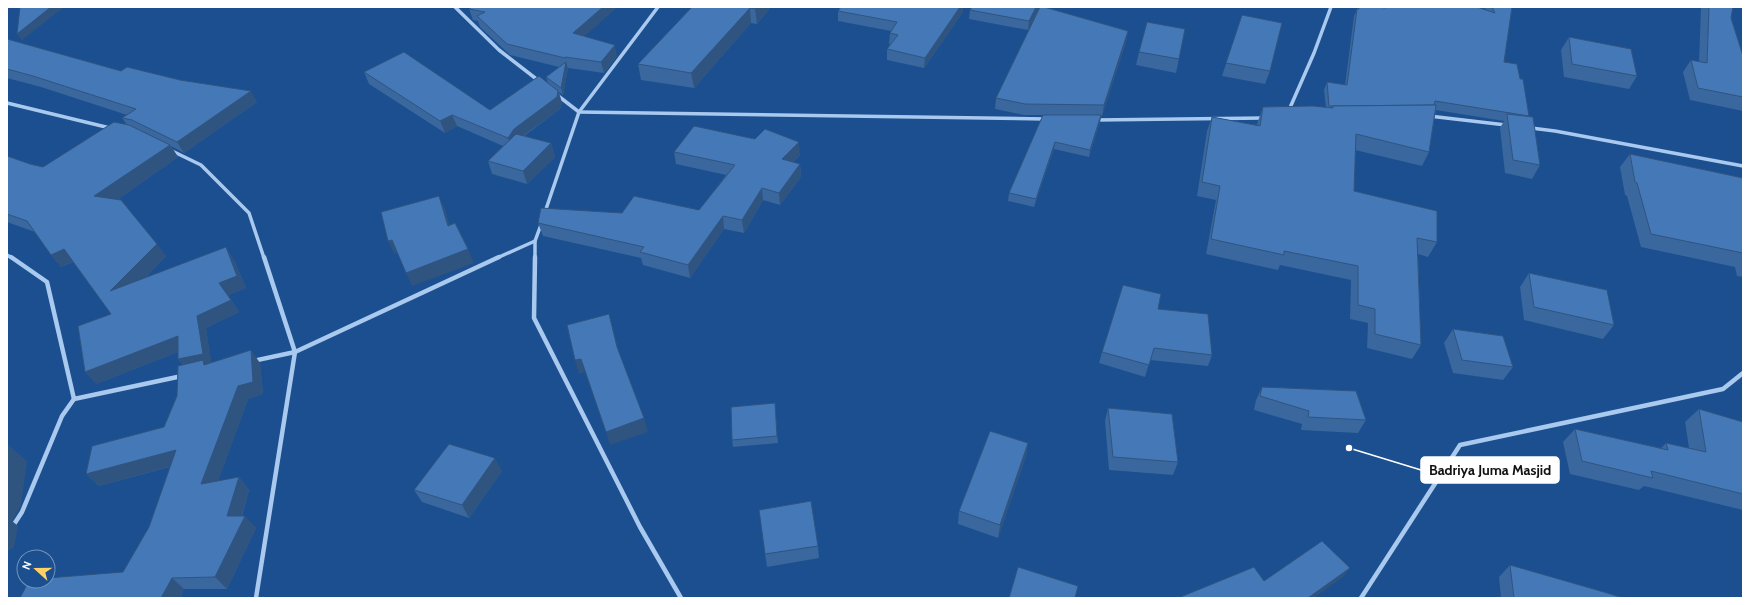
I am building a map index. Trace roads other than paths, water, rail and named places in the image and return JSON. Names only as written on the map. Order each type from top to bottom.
[{"type":"street","points":[[455,7],[499,50],[542,83]]},
{"type":"street","points":[[658,7],[578,112],[535,242],[534,318],[640,527],[681,598]]},
{"type":"street","points":[[1286,117],[1297,94],[1331,7]]},
{"type":"street","points":[[554,93],[578,112],[1050,119]]},
{"type":"street","points":[[7,103],[115,129]]},
{"type":"street","points":[[1422,116],[1508,125]]},
{"type":"street","points":[[1090,120],[1270,118]]},
{"type":"street","points":[[1524,127],[1555,131],[1743,166]]},
{"type":"street","points":[[166,148],[201,165],[249,213],[295,352],[256,598]]},
{"type":"street","points":[[249,362],[295,352],[535,242]]},
{"type":"street","points":[[7,255],[47,282],[74,399]]},
{"type":"street","points":[[1363,597],[1460,445],[1723,389],[1743,373]]},
{"type":"street","points":[[7,534],[22,512],[62,416],[74,399],[188,375]]},
{"type":"place","name":"Badriya Juma Masjid","points":[[1349,448]]}]
